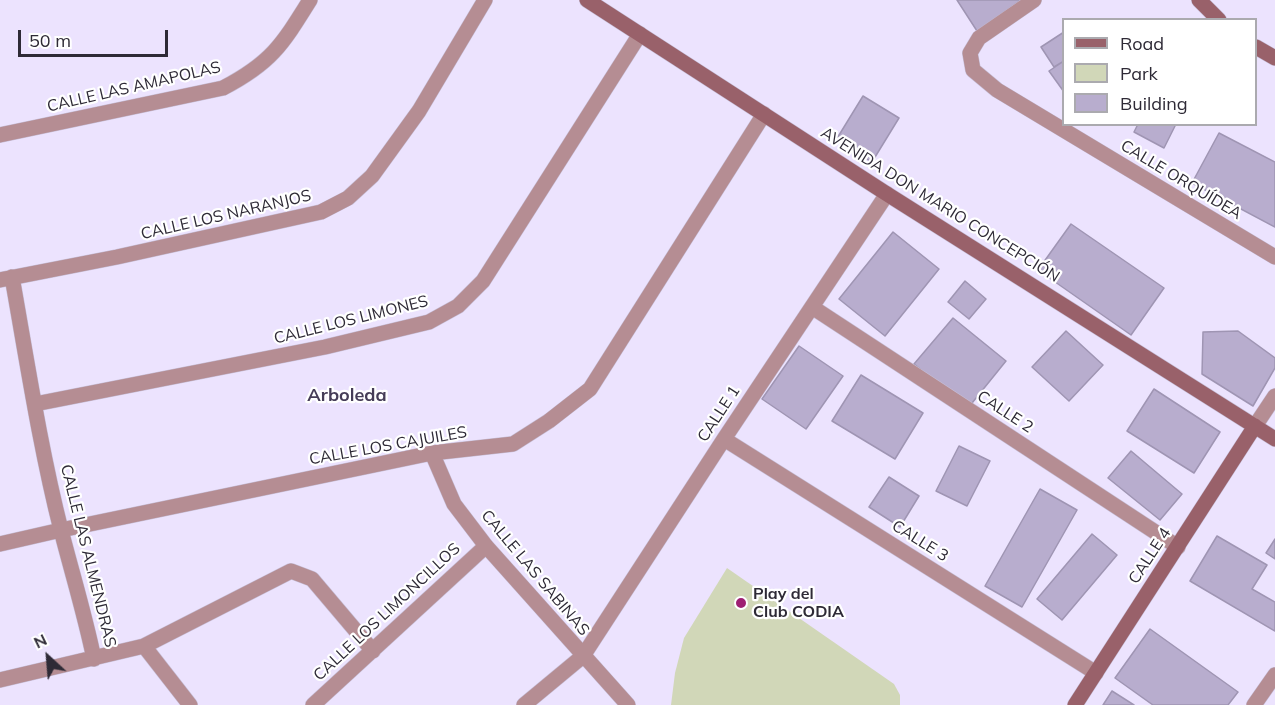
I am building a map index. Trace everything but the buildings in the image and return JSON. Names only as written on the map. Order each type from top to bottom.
[{"type":"street","name":"CALLE LAS AMAPOLAS","points":[[0,135],[223,88],[250,74],[269,59],[310,0]]},
{"type":"street","name":"CALLE LOS NARANJOS","points":[[6,279],[128,255],[321,212],[348,198],[372,176],[419,111],[485,0]]},
{"type":"street","name":"AVENIDA DON MARIO CONCEPCIÓN","points":[[587,0],[887,194],[1275,439]]},
{"type":"street","name":"CALLE ORQUÍDEA","points":[[1034,0],[980,38],[970,52],[973,70],[997,90],[1275,257]]},
{"type":"street","points":[[1199,0],[1218,18]]},
{"type":"street","name":"CALLE LOS LIMONES","points":[[35,404],[325,347],[429,322],[458,306],[483,281],[640,34]]},
{"type":"street","points":[[1257,48],[1275,58]]},
{"type":"street","name":"CALLE LOS CAJUILES","points":[[0,544],[432,453],[513,444],[549,421],[590,389],[764,114]]},
{"type":"street","name":"CALLE 1","points":[[524,705],[583,657],[887,194]]},
{"type":"street","name":"CALLE LAS ALMENDRAS","points":[[6,279],[61,530],[85,616],[94,659],[144,646],[291,571],[312,579],[373,651]]},
{"type":"street","name":"CALLE 2","points":[[812,307],[1178,547]]},
{"type":"street","points":[[1255,426],[1275,396]]},
{"type":"street","name":"CALLE 4","points":[[1075,705],[1255,426]]},
{"type":"street","name":"CALLE 3","points":[[724,439],[1096,673]]},
{"type":"street","name":"CALLE LAS SABINAS","points":[[432,453],[454,504],[486,546],[628,705]]},
{"type":"street","name":"CALLE LOS LIMONCILLOS","points":[[313,705],[486,546]]},
{"type":"street","points":[[144,646],[190,705]]},
{"type":"street","points":[[0,680],[94,659]]},
{"type":"street","points":[[1254,705],[1275,675]]},
{"type":"green space","name":"Play del Club CODIA","points":[[727,568],[894,684],[900,695],[900,705],[671,705],[675,673],[684,638]]},
{"type":"place","name":"Play del Club CODIA","points":[[741,603]]},
{"type":"district","name":"Arboleda","points":[[347,396]]}]
